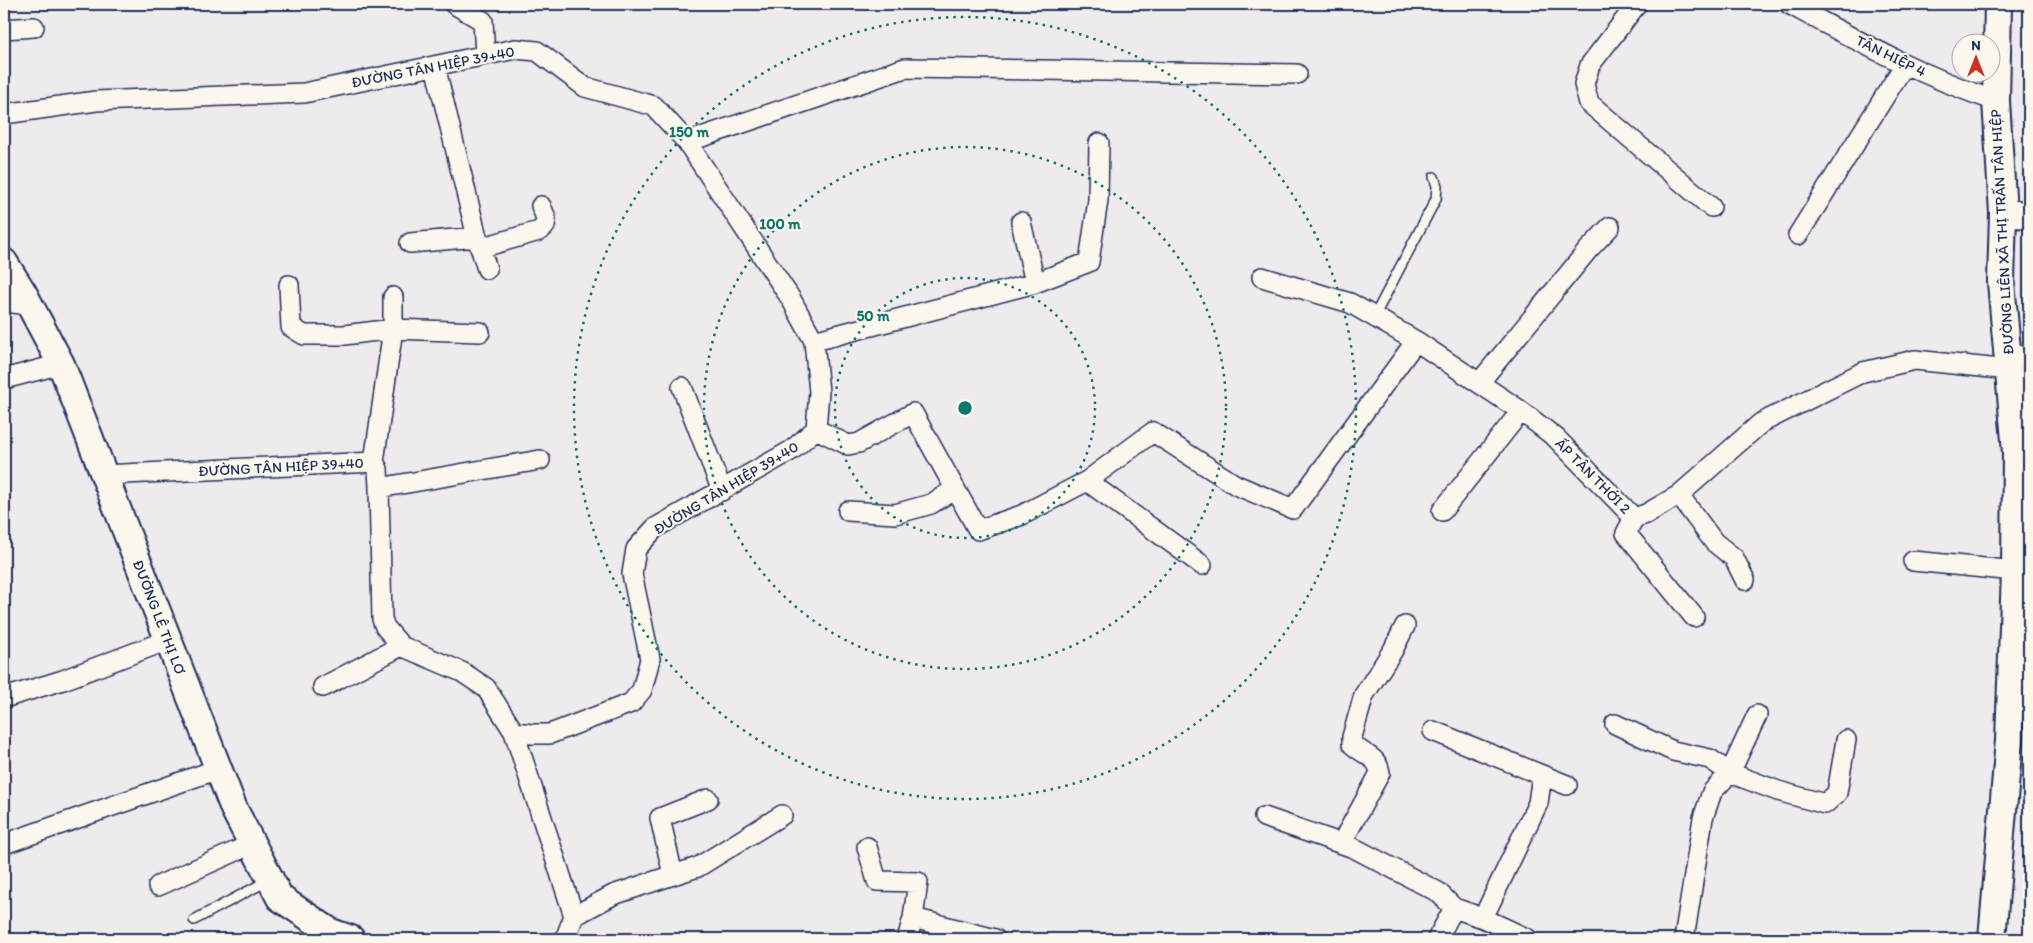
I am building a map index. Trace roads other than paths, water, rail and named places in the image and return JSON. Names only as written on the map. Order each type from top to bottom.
[{"type":"street","points":[[454,4],[483,21],[485,55]]},
{"type":"street","points":[[1637,4],[1590,65],[1584,84],[1589,103],[1711,207]]},
{"type":"street","name":"TÂN HIỆP 4","points":[[1790,4],[1866,45],[1958,89],[1996,101]]},
{"type":"street","name":"ĐƯỜNG LIÊN XÃ THỊ TRẤN TÂN HIỆP","points":[[1992,939],[2009,740],[2015,570],[2016,452],[2015,361],[2001,282],[2003,213],[1996,101],[1998,4]]},
{"type":"street","points":[[4,29],[34,27]]},
{"type":"street","name":"ĐƯỜNG TÂN HIỆP 39+40","points":[[4,114],[96,100],[304,93],[514,49],[537,51],[585,87],[654,106],[687,142],[791,298],[814,341],[819,392],[816,429],[792,450],[655,528],[636,549],[632,574],[650,659],[642,690],[631,703],[550,734],[514,732],[486,688],[462,672],[401,646],[385,627],[382,619],[378,468],[374,462],[103,476]]},
{"type":"street","points":[[1798,235],[1905,64]]},
{"type":"street","points":[[435,66],[479,243],[487,268]]},
{"type":"street","points":[[687,142],[905,68],[1297,74]]},
{"type":"street","points":[[814,341],[1035,283],[1089,262],[1098,200],[1099,143]]},
{"type":"street","points":[[410,244],[479,243],[539,231],[545,226],[546,218],[541,206]]},
{"type":"street","points":[[2003,213],[2029,215]]},
{"type":"street","points":[[1021,222],[1035,283]]},
{"type":"street","points":[[1479,383],[1588,250],[1610,227]]},
{"type":"street","name":"ĐƯỜNG LÊ THỊ LƠ","points":[[4,262],[30,305],[61,364],[234,810],[280,898],[330,932],[350,939]]},
{"type":"street","name":"ẤP TÂN THỚI 2","points":[[1262,278],[1350,303],[1416,341],[1521,411],[1556,438],[1634,518],[1646,514],[1679,495],[1761,423],[1863,372],[1915,360],[2015,361]]},
{"type":"street","points":[[289,285],[291,327],[304,334],[344,334],[393,329],[480,332]]},
{"type":"street","points":[[374,462],[393,329],[394,297]]},
{"type":"street","points":[[4,302],[30,305]]},
{"type":"street","points":[[816,429],[848,445],[859,444],[913,413],[978,530],[1022,515],[1087,481],[1153,432],[1236,485],[1294,509],[1416,341]]},
{"type":"street","points":[[4,380],[61,364]]},
{"type":"street","points":[[682,387],[722,491]]},
{"type":"street","points":[[1442,511],[1521,411]]},
{"type":"street","points":[[379,488],[540,460]]},
{"type":"street","points":[[1087,481],[1202,565]]},
{"type":"street","points":[[848,512],[895,514],[931,504],[955,489]]},
{"type":"street","points":[[1679,495],[1714,542],[1734,558],[1745,580]]},
{"type":"street","points":[[1634,518],[1626,533],[1694,617]]},
{"type":"street","points":[[1913,561],[2015,570]]},
{"type":"street","points":[[1341,844],[1380,773],[1379,766],[1374,758],[1352,744],[1360,706],[1370,684],[1393,650],[1405,626]]},
{"type":"street","points":[[4,698],[63,680],[168,640]]},
{"type":"street","points":[[322,687],[401,646]]},
{"type":"street","points":[[1684,939],[1703,818],[1712,792],[1730,773],[1757,715]]},
{"type":"street","points":[[1615,724],[1673,751],[1710,759],[1730,773],[1778,791],[1825,804],[1837,793],[1846,740]]},
{"type":"street","points":[[1433,731],[1568,785]]},
{"type":"street","points":[[514,732],[574,916]]},
{"type":"street","points":[[4,844],[218,769]]},
{"type":"street","points":[[1483,918],[1538,803],[1542,775]]},
{"type":"street","points":[[673,875],[660,818],[708,799]]},
{"type":"street","points":[[564,939],[574,916],[613,895],[698,867],[782,815]]},
{"type":"street","points":[[1264,817],[1354,848],[1438,892],[1454,908],[1483,918],[1528,939]]},
{"type":"street","points":[[158,886],[252,844]]},
{"type":"street","points":[[866,848],[877,881],[918,882],[913,918],[907,939]]},
{"type":"street","points":[[1437,939],[1454,908]]},
{"type":"street","points":[[913,918],[995,939]]},
{"type":"lane","points":[[1374,317],[1436,199],[1437,186],[1434,177]]},
{"type":"lane","points":[[194,920],[270,880]]}]
